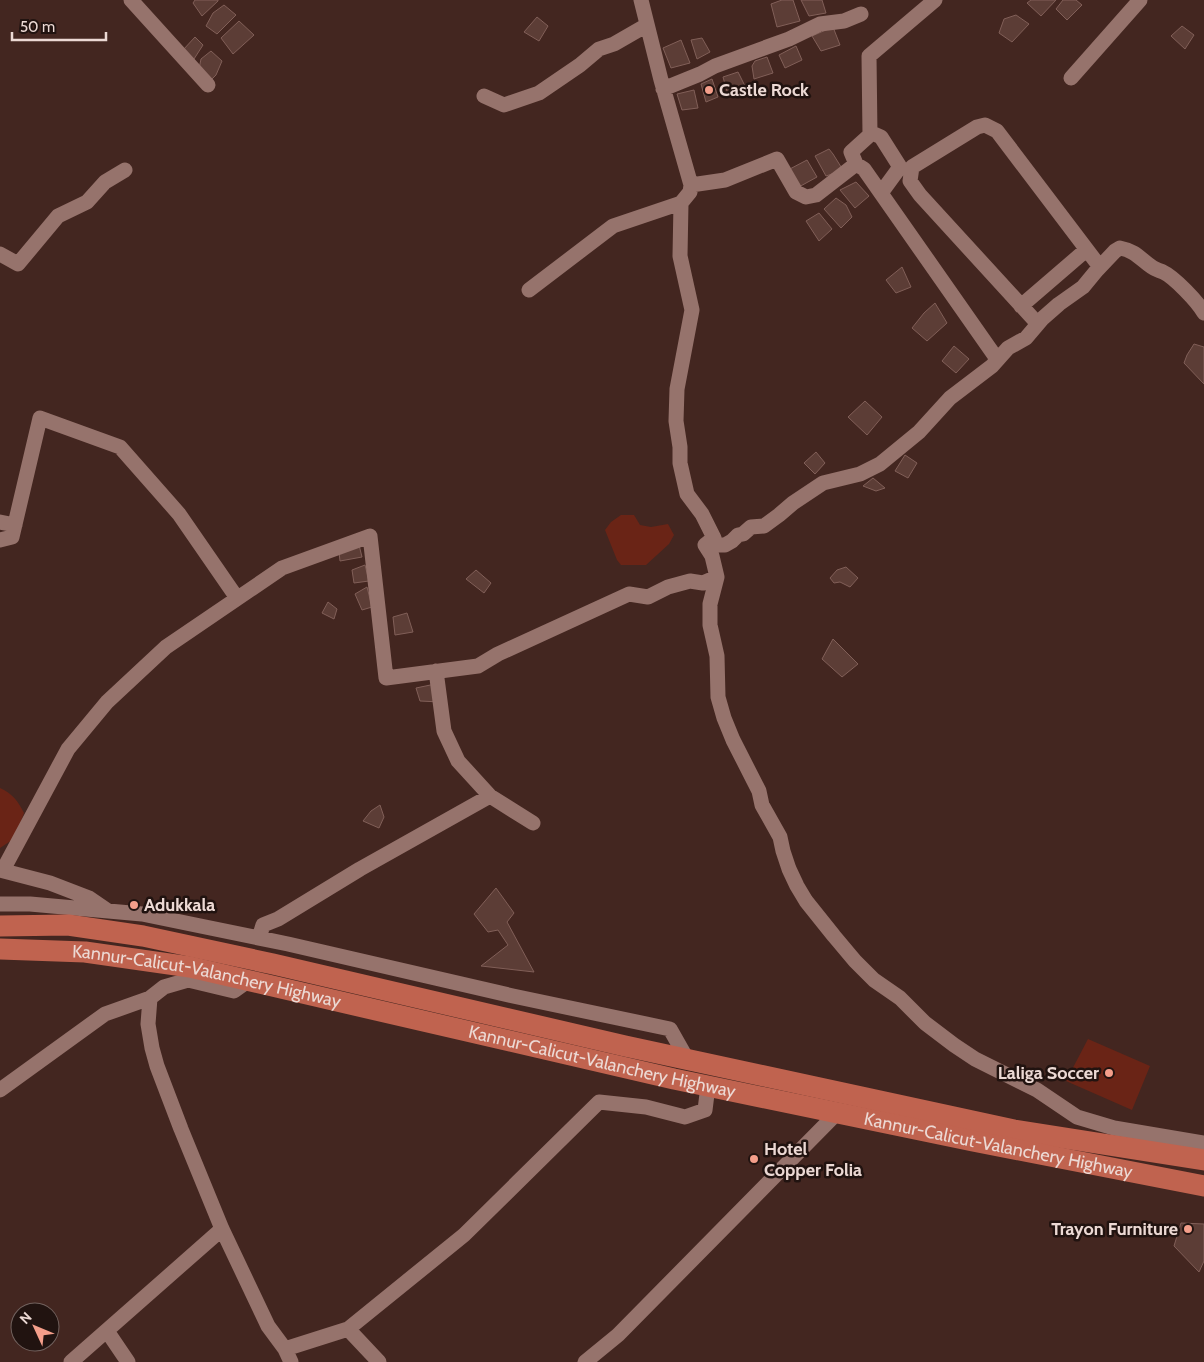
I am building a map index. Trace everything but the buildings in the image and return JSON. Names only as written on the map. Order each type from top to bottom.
[{"type":"highway","name":"Kannur-Calicut-Valanchery Highway","points":[[0,926],[68,925],[143,936],[273,964],[687,1060],[1014,1130],[1204,1160]]},
{"type":"highway","name":"Kannur-Calicut-Valanchery Highway","points":[[0,948],[85,952],[190,967],[708,1086],[973,1141],[1204,1186]]},
{"type":"street","points":[[131,0],[208,84]]},
{"type":"street","points":[[529,290],[613,226],[681,203],[690,192],[691,185],[663,89],[641,0]]},
{"type":"street","points":[[870,135],[869,56],[934,0]]},
{"type":"street","points":[[1071,78],[1140,0]]},
{"type":"street","points":[[663,89],[715,66],[790,39],[820,24],[844,21],[861,14]]},
{"type":"street","points":[[484,96],[504,105],[539,93],[580,65],[599,49],[614,44],[647,24]]},
{"type":"street","points":[[1038,324],[920,195],[910,181],[912,167],[977,127],[985,125],[997,131],[1100,267]]},
{"type":"street","points":[[881,193],[900,168],[881,137],[872,133],[851,152],[856,164],[864,169],[998,359]]},
{"type":"street","points":[[691,185],[725,180],[777,159],[796,192],[806,197],[816,195],[856,164]]},
{"type":"street","points":[[0,254],[18,264],[58,216],[86,202],[105,182],[125,170]]},
{"type":"street","points":[[681,203],[680,256],[692,310],[677,389],[676,421],[680,447],[680,463],[687,494],[702,514],[714,538],[705,544]]},
{"type":"street","points":[[705,544],[725,546],[751,527],[764,526],[793,503],[823,483],[860,474],[880,464],[919,432],[950,398],[992,366],[1008,348],[1026,338],[1059,304],[1083,287],[1115,251],[1120,248],[1129,250],[1150,266],[1164,272],[1188,293],[1204,312]]},
{"type":"street","points":[[1021,306],[1086,250]]},
{"type":"street","points":[[0,540],[12,537],[40,418],[120,447],[179,514],[238,598]]},
{"type":"street","points":[[0,522],[15,525]]},
{"type":"street","points":[[108,911],[90,898],[50,883],[2,870],[68,749],[107,702],[166,647],[282,568],[370,536],[386,678],[478,666],[498,654],[629,594],[648,597],[668,587],[690,581],[703,583],[717,577]]},
{"type":"street","points":[[705,544],[712,556],[717,577],[710,604],[710,625],[717,656],[718,697],[724,718],[759,791],[762,805],[780,837],[789,869],[797,886],[806,901],[845,950],[874,980],[900,998],[925,1023],[954,1045],[976,1059],[1036,1090],[1076,1117],[1114,1128],[1204,1143]]},
{"type":"street","points":[[436,672],[444,731],[458,761],[490,796],[533,823]]},
{"type":"street","points":[[259,938],[263,925],[278,920],[360,869],[490,796]]},
{"type":"street","points":[[0,904],[30,904],[142,914],[670,1029],[687,1060]]},
{"type":"street","points":[[0,1090],[105,1014],[150,998],[164,987],[188,980],[234,991],[248,981]]},
{"type":"street","points":[[150,998],[148,1024],[157,1066],[181,1129],[222,1229],[268,1326],[288,1355],[348,1329],[464,1234],[599,1102],[646,1107],[685,1117],[705,1110],[708,1086]]},
{"type":"street","points":[[585,1362],[618,1336],[837,1113]]},
{"type":"street","points":[[71,1362],[222,1229]]},
{"type":"street","points":[[348,1329],[379,1362]]},
{"type":"street","points":[[107,1331],[128,1362]]},
{"type":"shaded area","points":[[621,515],[634,515],[640,525],[651,527],[668,524],[674,535],[669,544],[646,565],[621,565],[617,560],[605,530],[611,522]]},
{"type":"shaded area","points":[[0,788],[15,798],[24,813],[15,838],[0,848]]},
{"type":"shaded area","name":"Laliga Soccer","points":[[1088,1039],[1150,1066],[1132,1110],[1066,1081]]},
{"type":"place","name":"Castle Rock","points":[[709,90]]},
{"type":"place","name":"Adukkala","points":[[134,905]]},
{"type":"place","name":"Laliga Soccer","points":[[1109,1073]]},
{"type":"place","name":"Hotel Copper Folia","points":[[754,1159]]},
{"type":"place","name":"Trayon Furniture","points":[[1188,1229]]}]
